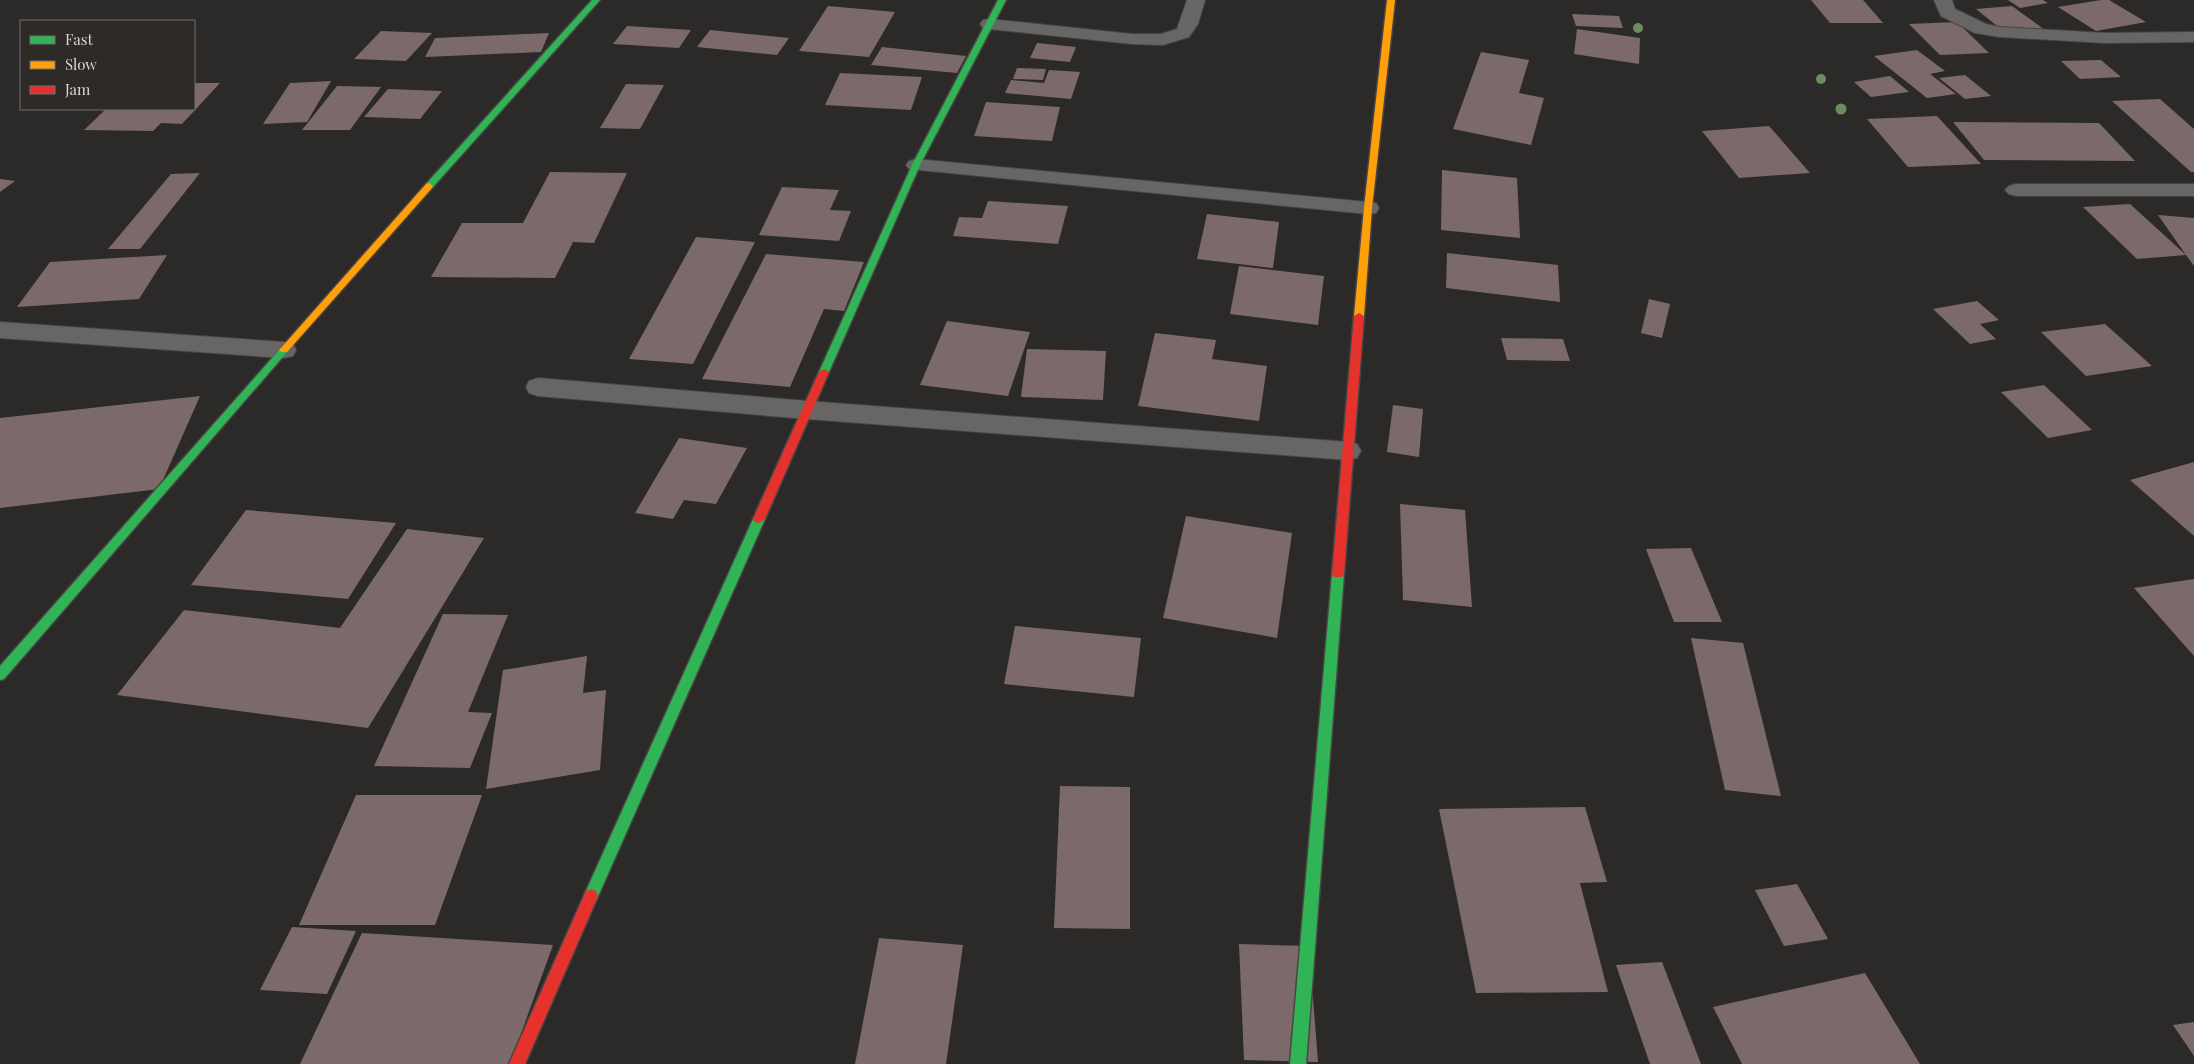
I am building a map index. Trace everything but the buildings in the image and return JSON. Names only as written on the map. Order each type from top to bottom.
[{"type":"street","points":[[0,675],[284,350],[596,0]]},
{"type":"street","points":[[517,1064],[916,165],[1002,0]]},
{"type":"street","points":[[989,24],[1132,39],[1163,40],[1183,34],[1189,24],[1196,0]]},
{"type":"street","points":[[1298,1064],[1368,208],[1391,0]]},
{"type":"street","points":[[1943,0],[1947,12],[1967,24],[1981,29],[2000,32],[2105,38],[2194,37]]},
{"type":"street","points":[[916,165],[1368,208]]},
{"type":"street","points":[[2016,190],[2194,190]]},
{"type":"street","points":[[0,330],[284,350]]},
{"type":"street","points":[[538,387],[806,410],[1348,451]]},
{"type":"traffic: fast","points":[[429,186],[596,0]]},
{"type":"traffic: fast","points":[[824,372],[916,165],[1002,0]]},
{"type":"traffic: fast","points":[[0,675],[284,350]]},
{"type":"traffic: fast","points":[[591,896],[759,519]]},
{"type":"traffic: fast","points":[[1298,1064],[1338,574]]},
{"type":"traffic: slow","points":[[1359,316],[1368,208],[1391,0]]},
{"type":"traffic: slow","points":[[284,350],[429,186]]},
{"type":"traffic: jam","points":[[1338,574],[1359,316]]},
{"type":"traffic: jam","points":[[759,519],[824,372]]},
{"type":"traffic: jam","points":[[517,1064],[591,896]]}]
